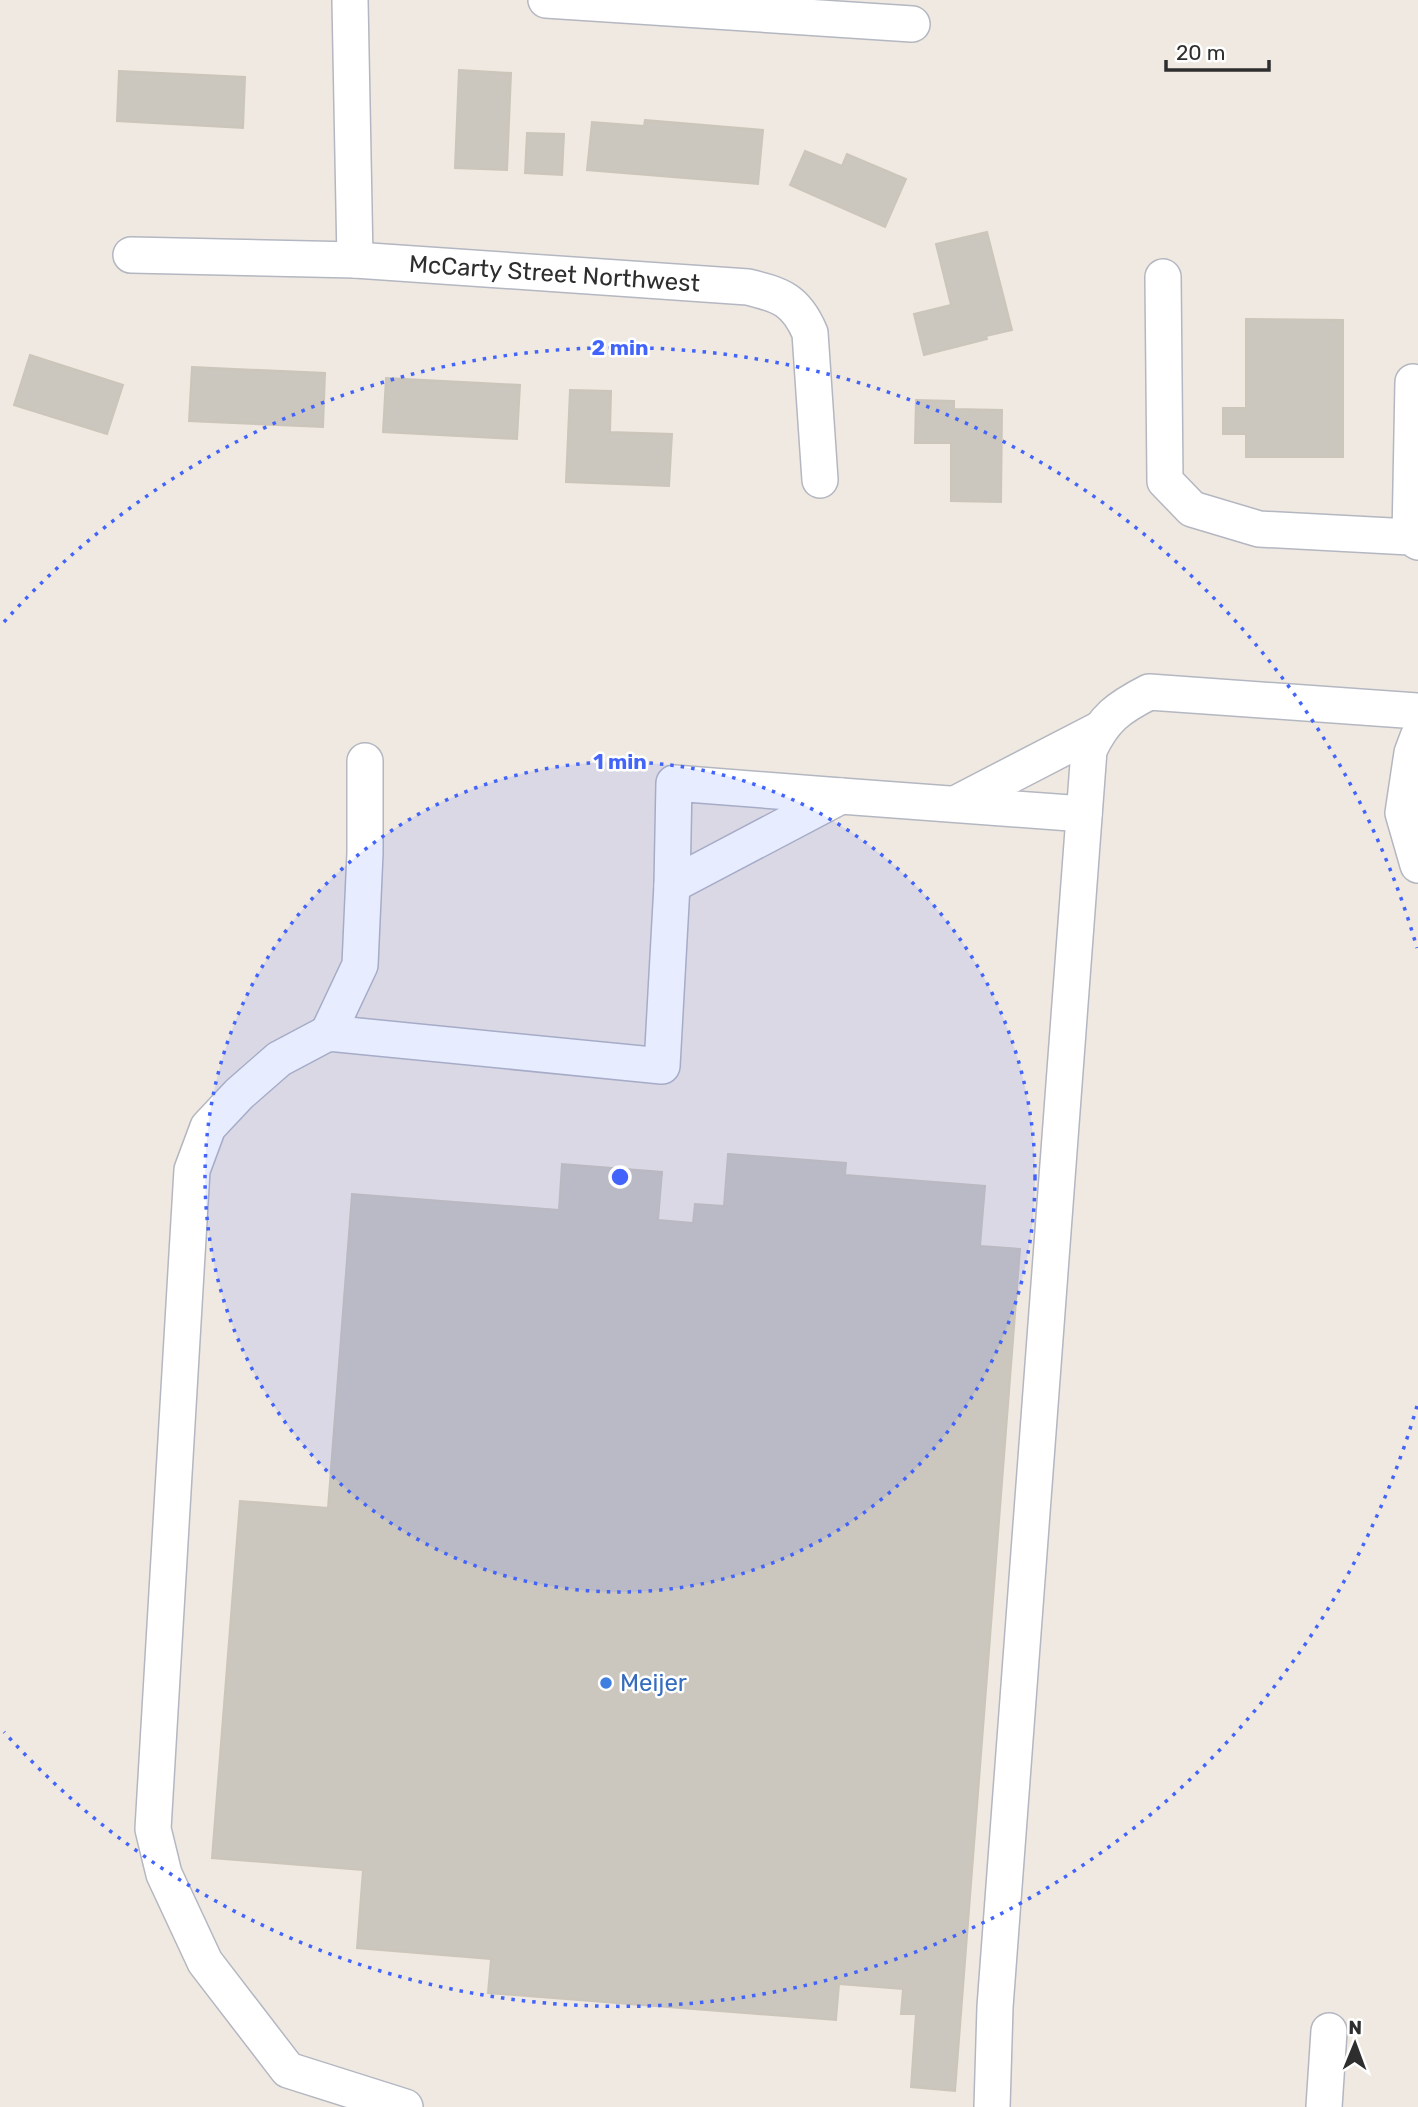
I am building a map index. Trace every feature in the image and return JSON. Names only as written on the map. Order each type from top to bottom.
[{"type":"street","points":[[351,0],[355,260]]},
{"type":"street","points":[[546,0],[912,24]]},
{"type":"street","name":"McCarty Street Northwest","points":[[131,255],[355,260],[748,287],[776,294],[801,313],[810,333],[820,480]]},
{"type":"street","points":[[1163,277],[1165,481],[1192,509],[1259,529],[1414,539],[1413,382]]},
{"type":"street","points":[[955,805],[1098,730],[1122,706],[1149,692],[1418,711]]},
{"type":"street","points":[[992,2107],[995,2007],[1084,814],[1089,750],[1098,730]]},
{"type":"street","points":[[1416,749],[1403,813],[1418,865]]},
{"type":"street","points":[[328,1033],[360,965],[365,853],[365,761]]},
{"type":"street","points":[[405,2107],[288,2070],[205,1962],[164,1874],[153,1829],[192,1170],[208,1127],[239,1094],[279,1059],[328,1033],[662,1066],[672,885],[674,783],[1084,814]]},
{"type":"street","points":[[672,885],[841,796]]},
{"type":"street","points":[[1324,2107],[1329,2031]]},
{"type":"building","points":[[459,70],[511,73],[507,170],[455,168]]},
{"type":"building","points":[[119,71],[245,77],[243,128],[117,121]]},
{"type":"building","points":[[645,120],[763,130],[758,184],[587,170],[592,122],[644,126]]},
{"type":"building","points":[[527,133],[564,134],[562,175],[525,173]]},
{"type":"building","points":[[805,151],[842,166],[847,154],[906,179],[885,227],[790,185]]},
{"type":"building","points":[[987,232],[1012,330],[924,355],[914,314],[951,305],[936,244]]},
{"type":"building","points":[[1246,319],[1343,320],[1343,457],[1246,457],[1246,434],[1223,434],[1223,408],[1246,408]]},
{"type":"building","points":[[30,355],[123,385],[107,434],[14,405]]},
{"type":"building","points":[[192,367],[325,373],[323,427],[189,421]]},
{"type":"building","points":[[386,378],[520,385],[517,439],[383,432]]},
{"type":"building","points":[[570,390],[611,391],[610,432],[672,434],[669,486],[566,482]]},
{"type":"building","points":[[916,400],[954,401],[954,409],[1002,410],[1001,502],[951,501],[951,443],[915,443]]},
{"type":"building","name":"Meijer","points":[[728,1154],[846,1163],[845,1175],[985,1186],[980,1246],[1020,1249],[955,2091],[911,2087],[916,2014],[901,2014],[903,1989],[839,1984],[836,2020],[488,1993],[491,1959],[357,1948],[363,1870],[212,1858],[240,1501],[328,1508],[352,1194],[559,1210],[562,1164],[662,1172],[658,1220],[693,1223],[695,1204],[724,1206]]},
{"type":"place","name":"Meijer","points":[[606,1683]]}]
